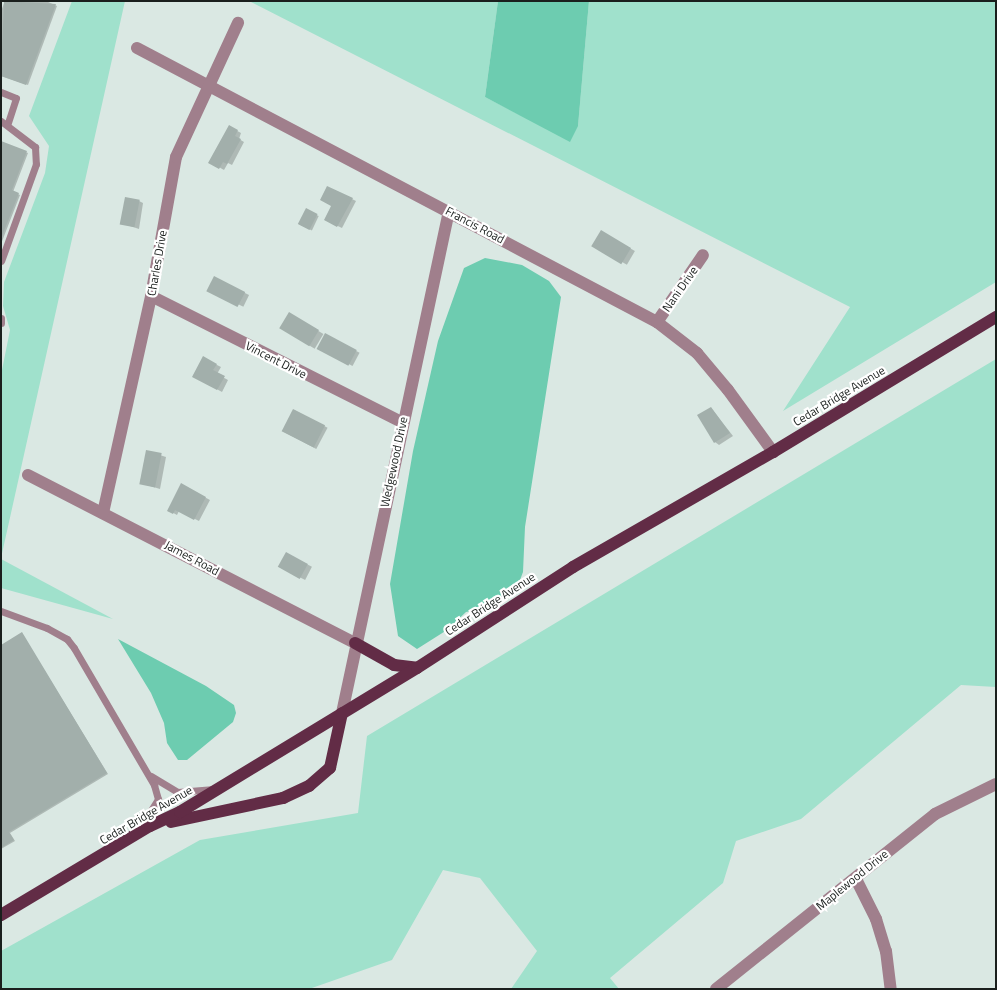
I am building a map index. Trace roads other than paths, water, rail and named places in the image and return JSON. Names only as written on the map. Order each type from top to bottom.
[{"type":"main road","name":"Cedar Bridge Avenue","points":[[1,915],[150,826],[218,789],[417,668],[573,567],[773,452],[996,317]]},
{"type":"main road","points":[[355,643],[394,665],[417,668]]},
{"type":"main road","points":[[150,826],[283,798],[309,786],[330,768],[342,713]]},
{"type":"street","name":"Charles Drive","points":[[103,513],[151,296],[176,157],[238,23]]},
{"type":"street","name":"Francis Road","points":[[137,48],[656,322],[697,353],[728,390],[773,452]]},
{"type":"street","name":"Wedgewood Drive","points":[[342,713],[402,422],[449,212]]},
{"type":"street","name":"Nani Drive","points":[[656,322],[703,256]]},
{"type":"street","name":"Vincent Drive","points":[[151,296],[402,422]]},
{"type":"street","name":"James Road","points":[[28,475],[355,643]]},
{"type":"street","name":"Maplewood Drive","points":[[716,989],[935,814],[996,784]]},
{"type":"street","points":[[856,879],[879,927],[886,951],[891,989]]},
{"type":"lane","points":[[1,92],[16,98],[4,122],[35,147],[36,164],[1,261]]},
{"type":"lane","points":[[1,318],[1,323]]},
{"type":"lane","points":[[2,610],[67,639],[151,776],[158,800],[134,837]]},
{"type":"lane","points":[[151,776],[178,792],[218,789]]}]
